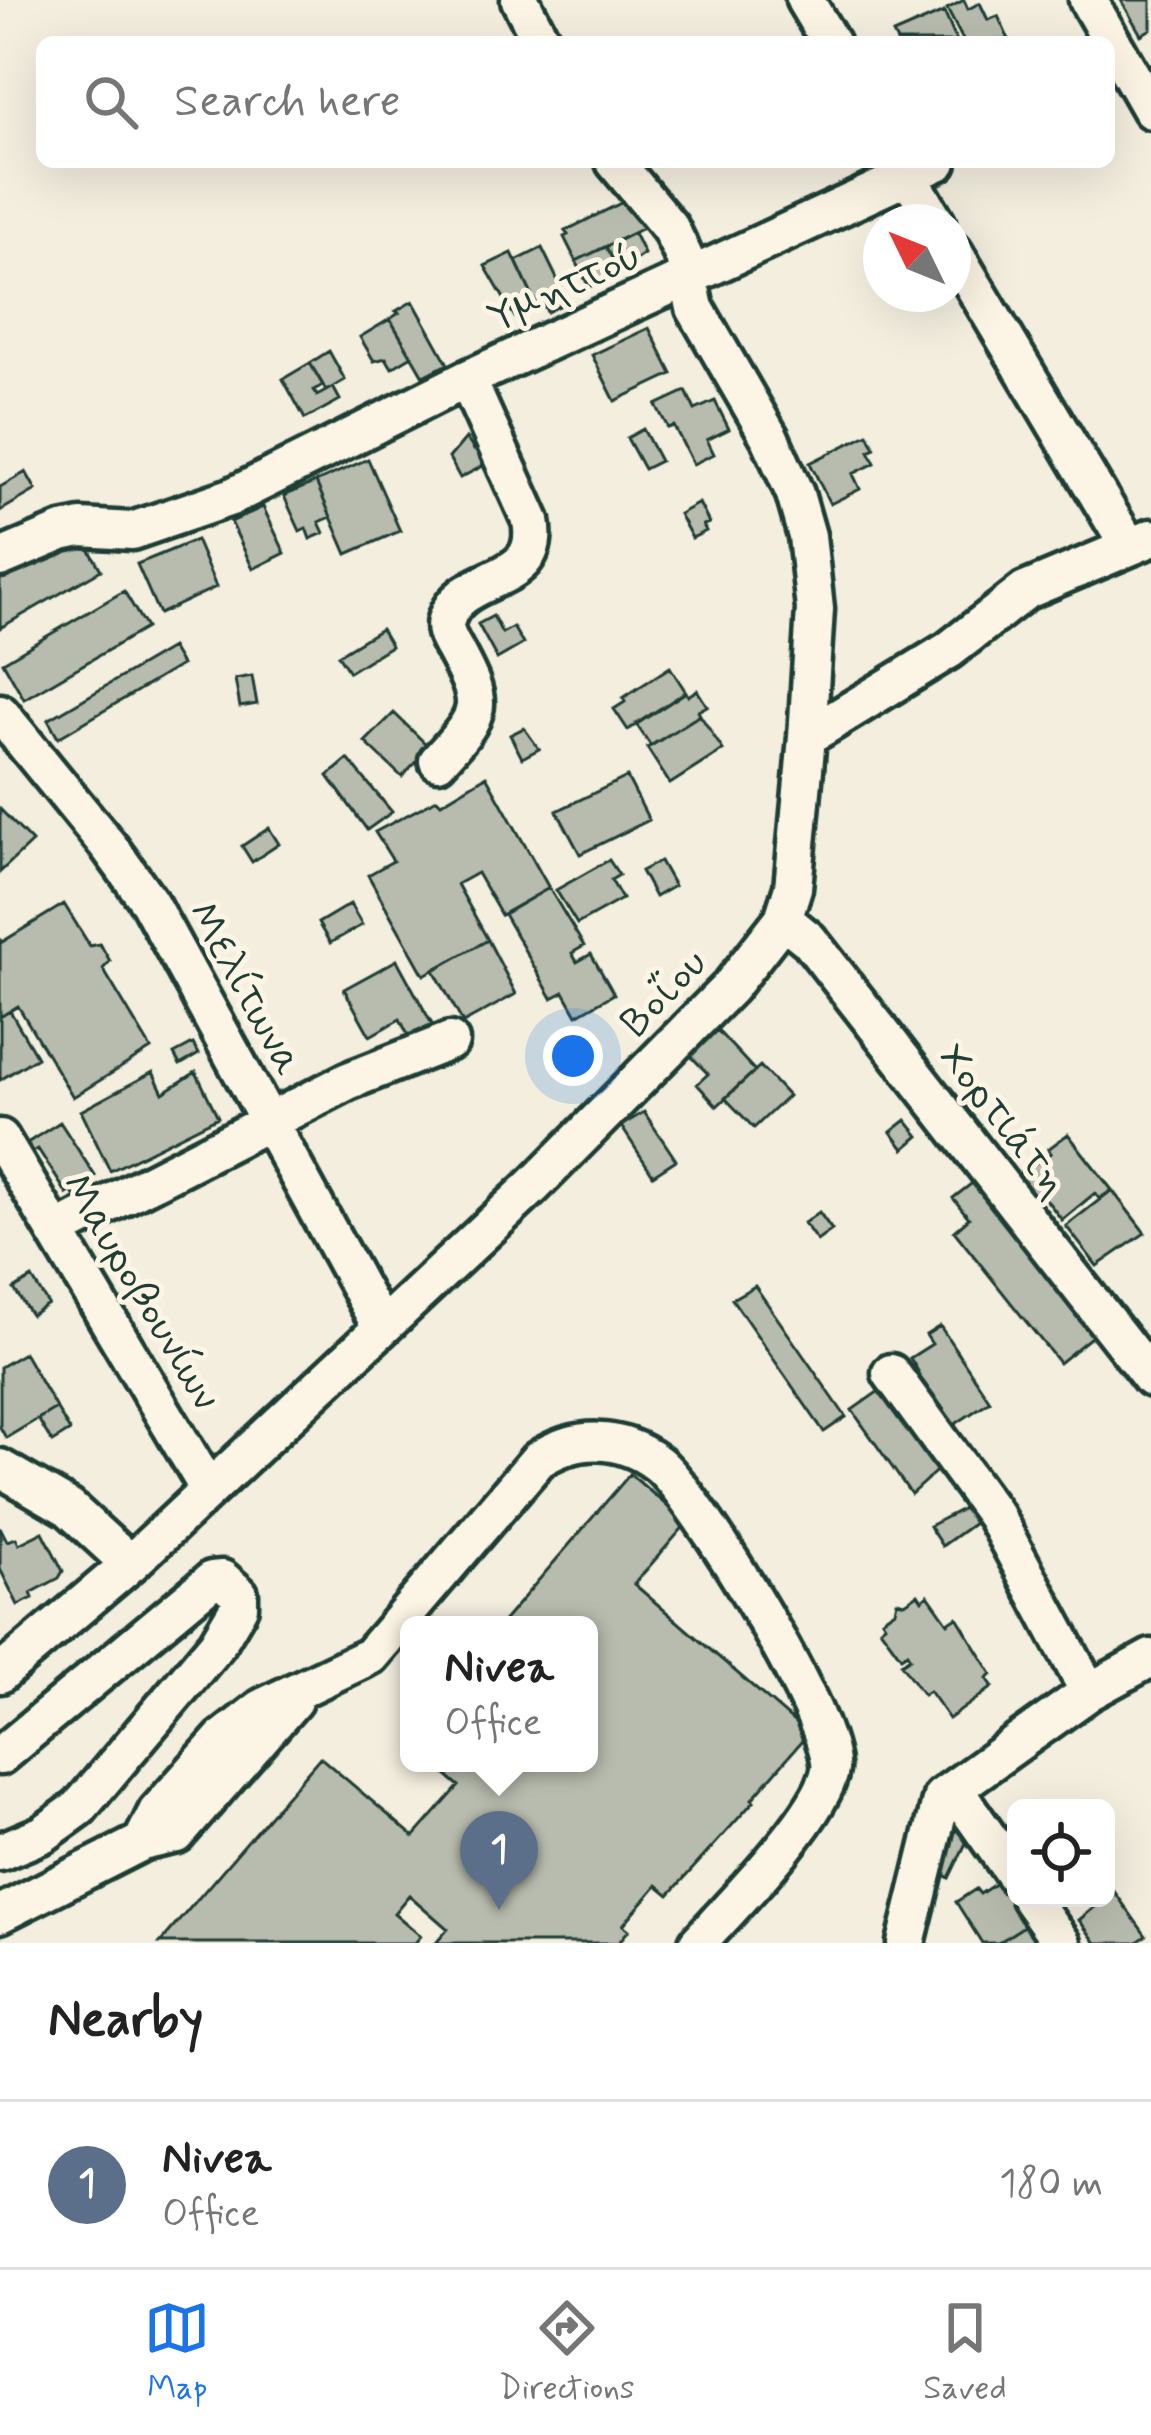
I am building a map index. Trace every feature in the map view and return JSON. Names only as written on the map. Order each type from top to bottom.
[{"type":"street","points":[[520,0],[539,36]]},
{"type":"street","points":[[805,0],[826,36]]},
{"type":"street","points":[[1088,0],[1108,36]]},
{"type":"street","points":[[1115,49],[1137,89]]},
{"type":"street","name":"Βοΐου","points":[[0,1674],[130,1564],[587,1132],[730,987],[783,920],[794,889],[815,609],[807,536],[795,494],[770,438],[695,308],[683,257],[670,228],[620,168]]},
{"type":"street","name":"Υμηττού","points":[[0,558],[62,532],[81,528],[132,532],[231,497],[911,168]]},
{"type":"street","points":[[916,168],[929,204]]},
{"type":"street","points":[[807,737],[949,650],[1025,591],[1140,543],[971,279]]},
{"type":"street","points":[[438,761],[474,714],[478,697],[445,629],[446,617],[491,579],[531,556],[534,538],[531,521],[467,379]]},
{"type":"street","name":"Μελίτωνα","points":[[0,713],[149,902],[381,1327]]},
{"type":"street","name":"Χορτιάτη","points":[[783,920],[809,940],[1151,1378]]},
{"type":"street","points":[[56,1232],[348,1081],[450,1041]]},
{"type":"street","name":"Μαυροβουνίων","points":[[0,1138],[208,1488]]},
{"type":"street","points":[[891,1373],[995,1516],[1090,1692]]},
{"type":"street","points":[[404,1616],[538,1460],[557,1448],[597,1439],[632,1449],[658,1464],[689,1497],[815,1710],[827,1738],[830,1769],[814,1804],[762,1874],[698,1943]]},
{"type":"street","points":[[0,1468],[69,1508],[130,1564]]},
{"type":"street","points":[[0,1756],[212,1580],[222,1579],[238,1594],[239,1607],[217,1644],[79,1808],[43,1834],[0,1852]]},
{"type":"street","points":[[0,1914],[142,1842],[157,1812],[222,1739],[263,1707],[370,1656],[400,1621]]},
{"type":"street","points":[[906,1943],[942,1797],[1090,1692],[1151,1658]]},
{"type":"street","points":[[954,1789],[1007,1864]]},
{"type":"street","points":[[1036,1907],[1062,1943]]},
{"type":"street","points":[[0,1926],[22,1943]]},
{"type":"building","points":[[964,0],[968,9],[980,3],[988,20],[998,16],[1007,36],[961,36],[947,9]]},
{"type":"building","points":[[1121,0],[1151,0],[1151,29],[1141,35]]},
{"type":"building","points":[[944,12],[954,36],[894,36]]},
{"type":"building","points":[[625,201],[643,228],[576,261],[565,231]]},
{"type":"building","points":[[634,233],[644,254],[619,271],[606,247]]},
{"type":"building","points":[[606,247],[616,266],[589,287],[576,261]]},
{"type":"building","points":[[542,248],[565,295],[565,303],[547,312],[544,305],[538,308],[516,261]]},
{"type":"building","points":[[512,253],[538,308],[516,319],[485,266]]},
{"type":"building","points":[[413,301],[448,364],[423,376],[390,319]]},
{"type":"building","points":[[390,319],[412,356],[392,368],[386,358],[374,361],[360,337]]},
{"type":"building","points":[[649,328],[672,374],[615,401],[592,355]]},
{"type":"building","points":[[329,351],[345,380],[326,391],[310,363]]},
{"type":"building","points":[[310,363],[323,385],[314,390],[317,396],[333,387],[340,400],[305,419],[283,379]]},
{"type":"building","points":[[686,391],[695,410],[715,401],[729,429],[707,440],[714,454],[693,464],[674,426],[668,428],[656,405]]},
{"type":"building","points":[[643,429],[660,461],[644,469],[627,438]]},
{"type":"building","points":[[868,434],[875,463],[853,474],[860,489],[830,504],[810,463]]},
{"type":"building","points":[[466,438],[474,450],[486,444],[494,460],[460,478],[449,458]]},
{"type":"building","points":[[368,459],[400,531],[347,554],[316,482]]},
{"type":"building","points":[[26,472],[36,490],[0,511],[0,487]]},
{"type":"building","points":[[316,482],[331,517],[319,522],[324,533],[310,539],[306,528],[300,531],[284,496]]},
{"type":"building","points":[[699,503],[709,523],[703,525],[706,531],[692,538],[679,514]]},
{"type":"building","points":[[263,507],[285,553],[253,569],[231,522]]},
{"type":"building","points":[[80,533],[101,570],[0,628],[0,579]]},
{"type":"building","points":[[196,540],[216,587],[159,614],[137,564]]},
{"type":"building","points":[[124,591],[146,628],[24,699],[3,662]]},
{"type":"building","points":[[493,616],[502,633],[513,627],[523,644],[497,659],[478,624]]},
{"type":"building","points":[[381,629],[391,646],[349,672],[338,655]]},
{"type":"building","points":[[171,648],[181,665],[58,738],[48,720]]},
{"type":"building","points":[[670,667],[686,692],[628,730],[614,709]]},
{"type":"building","points":[[252,676],[257,704],[240,707],[235,679]]},
{"type":"building","points":[[697,690],[707,706],[698,711],[700,715],[651,746],[636,724],[686,692],[688,696]]},
{"type":"building","points":[[394,713],[430,748],[402,777],[365,742]]},
{"type":"building","points":[[700,715],[723,750],[670,784],[647,748]]},
{"type":"building","points":[[524,728],[539,749],[522,758],[510,735]]},
{"type":"building","points":[[348,759],[392,812],[367,830],[328,776]]},
{"type":"building","points":[[486,776],[549,888],[501,915],[477,873],[457,884],[488,940],[424,975],[368,875],[393,861],[375,832],[437,799],[441,803]]},
{"type":"building","points":[[627,777],[649,820],[580,854],[557,811]]},
{"type":"building","points":[[0,809],[32,842],[0,872]]},
{"type":"building","points":[[269,828],[279,844],[252,862],[242,846]]},
{"type":"building","points":[[609,860],[619,875],[611,880],[622,899],[577,924],[556,890]]},
{"type":"building","points":[[660,861],[674,886],[655,897],[641,871]]},
{"type":"building","points":[[549,888],[584,946],[572,953],[577,962],[591,954],[614,994],[577,1015],[564,992],[552,998],[504,914]]},
{"type":"building","points":[[64,904],[90,946],[100,944],[110,961],[103,969],[151,1049],[73,1097],[18,1006],[0,1017],[0,940]]},
{"type":"building","points":[[350,904],[362,925],[330,943],[318,923]]},
{"type":"building","points":[[488,940],[516,994],[463,1023],[434,970]]},
{"type":"building","points":[[397,960],[434,1028],[411,1041],[400,1019],[370,1036],[344,989]]},
{"type":"building","points":[[10,1011],[37,1057],[0,1080],[0,1017]]},
{"type":"building","points":[[717,1030],[755,1071],[717,1106],[697,1084],[708,1074],[690,1055]]},
{"type":"building","points":[[193,1044],[199,1054],[180,1065],[174,1054]]},
{"type":"building","points":[[760,1066],[788,1096],[754,1128],[725,1098]]},
{"type":"building","points":[[153,1072],[163,1093],[196,1072],[218,1117],[110,1171],[81,1111]]},
{"type":"building","points":[[644,1112],[676,1160],[653,1175],[621,1126]]},
{"type":"building","points":[[906,1120],[919,1136],[904,1149],[891,1132]]},
{"type":"building","points":[[60,1122],[95,1176],[91,1179],[94,1185],[75,1197],[71,1191],[67,1194],[38,1149],[30,1154],[24,1145]]},
{"type":"building","points":[[1068,1134],[1112,1190],[1099,1199],[1095,1193],[1062,1220],[1041,1193],[1029,1203],[1010,1179],[1051,1153],[1048,1149]]},
{"type":"building","points":[[980,1177],[1101,1329],[1059,1363],[954,1231],[969,1218],[953,1198]]},
{"type":"building","points":[[1112,1190],[1145,1233],[1097,1266],[1066,1226]]},
{"type":"building","points":[[819,1212],[832,1230],[817,1241],[804,1223]]},
{"type":"building","points":[[32,1278],[48,1304],[31,1315],[14,1289]]},
{"type":"building","points":[[755,1286],[846,1417],[824,1432],[732,1299]]},
{"type":"building","points":[[940,1326],[990,1401],[954,1425],[937,1400],[932,1402],[910,1358],[932,1344],[926,1335]]},
{"type":"building","points":[[24,1353],[56,1408],[6,1438],[0,1427],[0,1367]]},
{"type":"building","points":[[889,1384],[945,1463],[911,1494],[852,1410]]},
{"type":"building","points":[[56,1408],[70,1431],[52,1442],[38,1419]]},
{"type":"building","points":[[630,1474],[687,1523],[634,1584],[808,1734],[669,1895],[657,1885],[623,1925],[629,1930],[618,1943],[436,1943],[448,1929],[409,1895],[394,1913],[421,1936],[415,1943],[160,1943],[320,1757],[414,1837],[459,1786],[443,1772],[598,1772],[598,1616],[508,1616]]},
{"type":"building","points":[[972,1504],[981,1518],[942,1546],[929,1526]]},
{"type":"building","points":[[0,1527],[7,1541],[16,1538],[19,1544],[43,1532],[63,1571],[18,1605],[0,1569]]},
{"type":"building","points":[[918,1594],[922,1600],[928,1595],[948,1623],[957,1617],[992,1674],[987,1678],[993,1687],[949,1719],[929,1691],[923,1695],[901,1664],[910,1658],[907,1653],[901,1657],[880,1628],[897,1601],[905,1603]]},
{"type":"building","points":[[951,1819],[969,1837],[949,1878],[934,1868]]},
{"type":"building","points":[[1005,1877],[1007,1907],[1025,1907],[1033,1920],[998,1943],[982,1943],[956,1902],[976,1889],[980,1894]]},
{"type":"building","points":[[1115,1892],[1146,1936],[1136,1943],[1096,1943],[1079,1920],[1095,1907],[1115,1907]]},
{"type":"building","points":[[1033,1920],[1049,1943],[998,1943]]},
{"type":"place","name":"Nivea","points":[[499,1910]]}]
